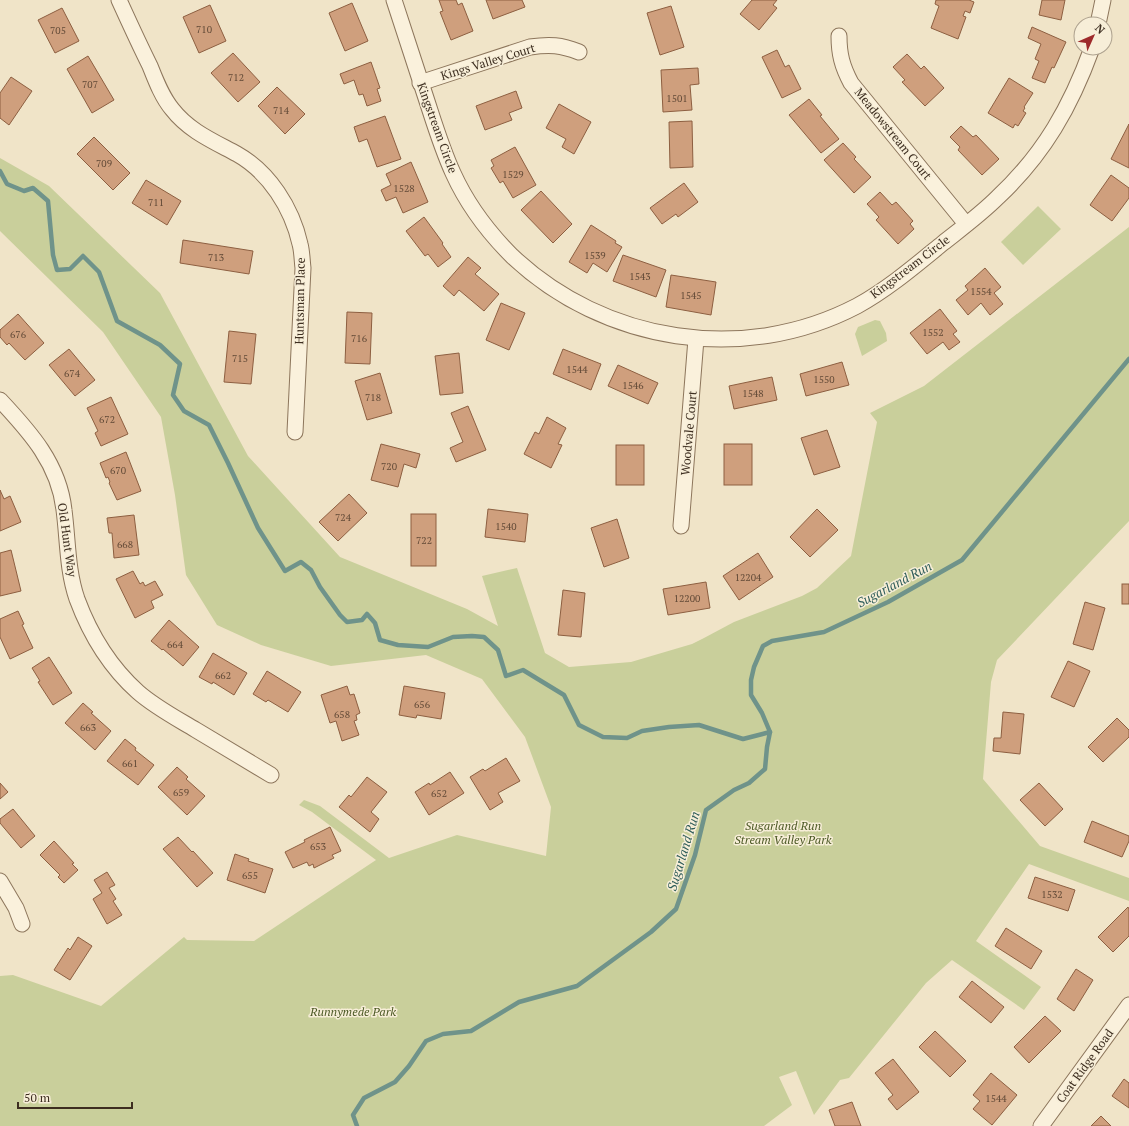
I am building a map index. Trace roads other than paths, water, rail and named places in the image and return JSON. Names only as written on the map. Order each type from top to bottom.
[{"type":"street","name":"Huntsman Place","points":[[119,0],[162,93],[172,110],[185,124],[201,136],[239,155],[257,168],[272,184],[285,202],[294,222],[300,244],[303,268],[295,432]]},
{"type":"street","name":"Kingstream Circle","points":[[394,0],[439,139],[454,175],[471,206],[491,232],[511,254],[533,274],[567,297],[594,312],[625,324],[660,334],[696,339],[724,340],[796,330],[828,319],[858,305],[886,288],[997,198],[1017,178],[1044,144],[1064,113],[1080,80],[1089,56]]},
{"type":"street","points":[[1100,16],[1103,0]]},
{"type":"street","name":"Meadowstream Court","points":[[838,36],[839,52],[851,83],[966,224]]},
{"type":"street","name":"Kings Valley Court","points":[[420,83],[530,47],[548,45],[565,47],[579,52]]},
{"type":"street","name":"Woodvale Court","points":[[681,526],[696,339]]},
{"type":"street","name":"Old Hunt Way","points":[[0,400],[35,439],[48,460],[58,485],[64,508],[70,569],[77,598],[87,622],[101,648],[118,672],[138,692],[160,709],[271,775]]},
{"type":"street","points":[[0,881],[16,908],[22,924]]},
{"type":"street","name":"Coat Ridge Road","points":[[1041,1126],[1129,1005]]},
{"type":"waterway","points":[[0,171],[7,184],[24,191],[33,188],[48,201],[53,255],[57,270],[70,269],[83,256],[99,272],[117,321],[160,345],[180,364],[173,395],[184,411],[209,425],[258,528],[285,571],[301,562],[311,570],[320,587],[340,615],[347,622],[362,620],[367,614],[375,623],[380,640],[398,645],[428,647],[453,637],[484,637],[498,650],[506,676],[523,670],[564,695],[579,725],[603,737],[627,738],[642,731],[699,725],[743,739],[770,732]]},
{"type":"waterway","name":"Sugarland Run","points":[[357,1126],[353,1115],[364,1098],[395,1082],[409,1066],[426,1041],[443,1034],[471,1031],[519,1002],[577,986],[651,932],[676,909],[695,855],[706,810],[734,790],[749,783],[765,769],[770,732],[762,713],[751,695],[751,680],[754,667],[763,646],[772,641],[824,632],[888,602],[962,560],[1129,359]]},
{"type":"park label","name":"Sugarland Run Stream Valley Park","points":[[783,833]]},
{"type":"park label","name":"Runnymede Park","points":[[353,1012]]}]
